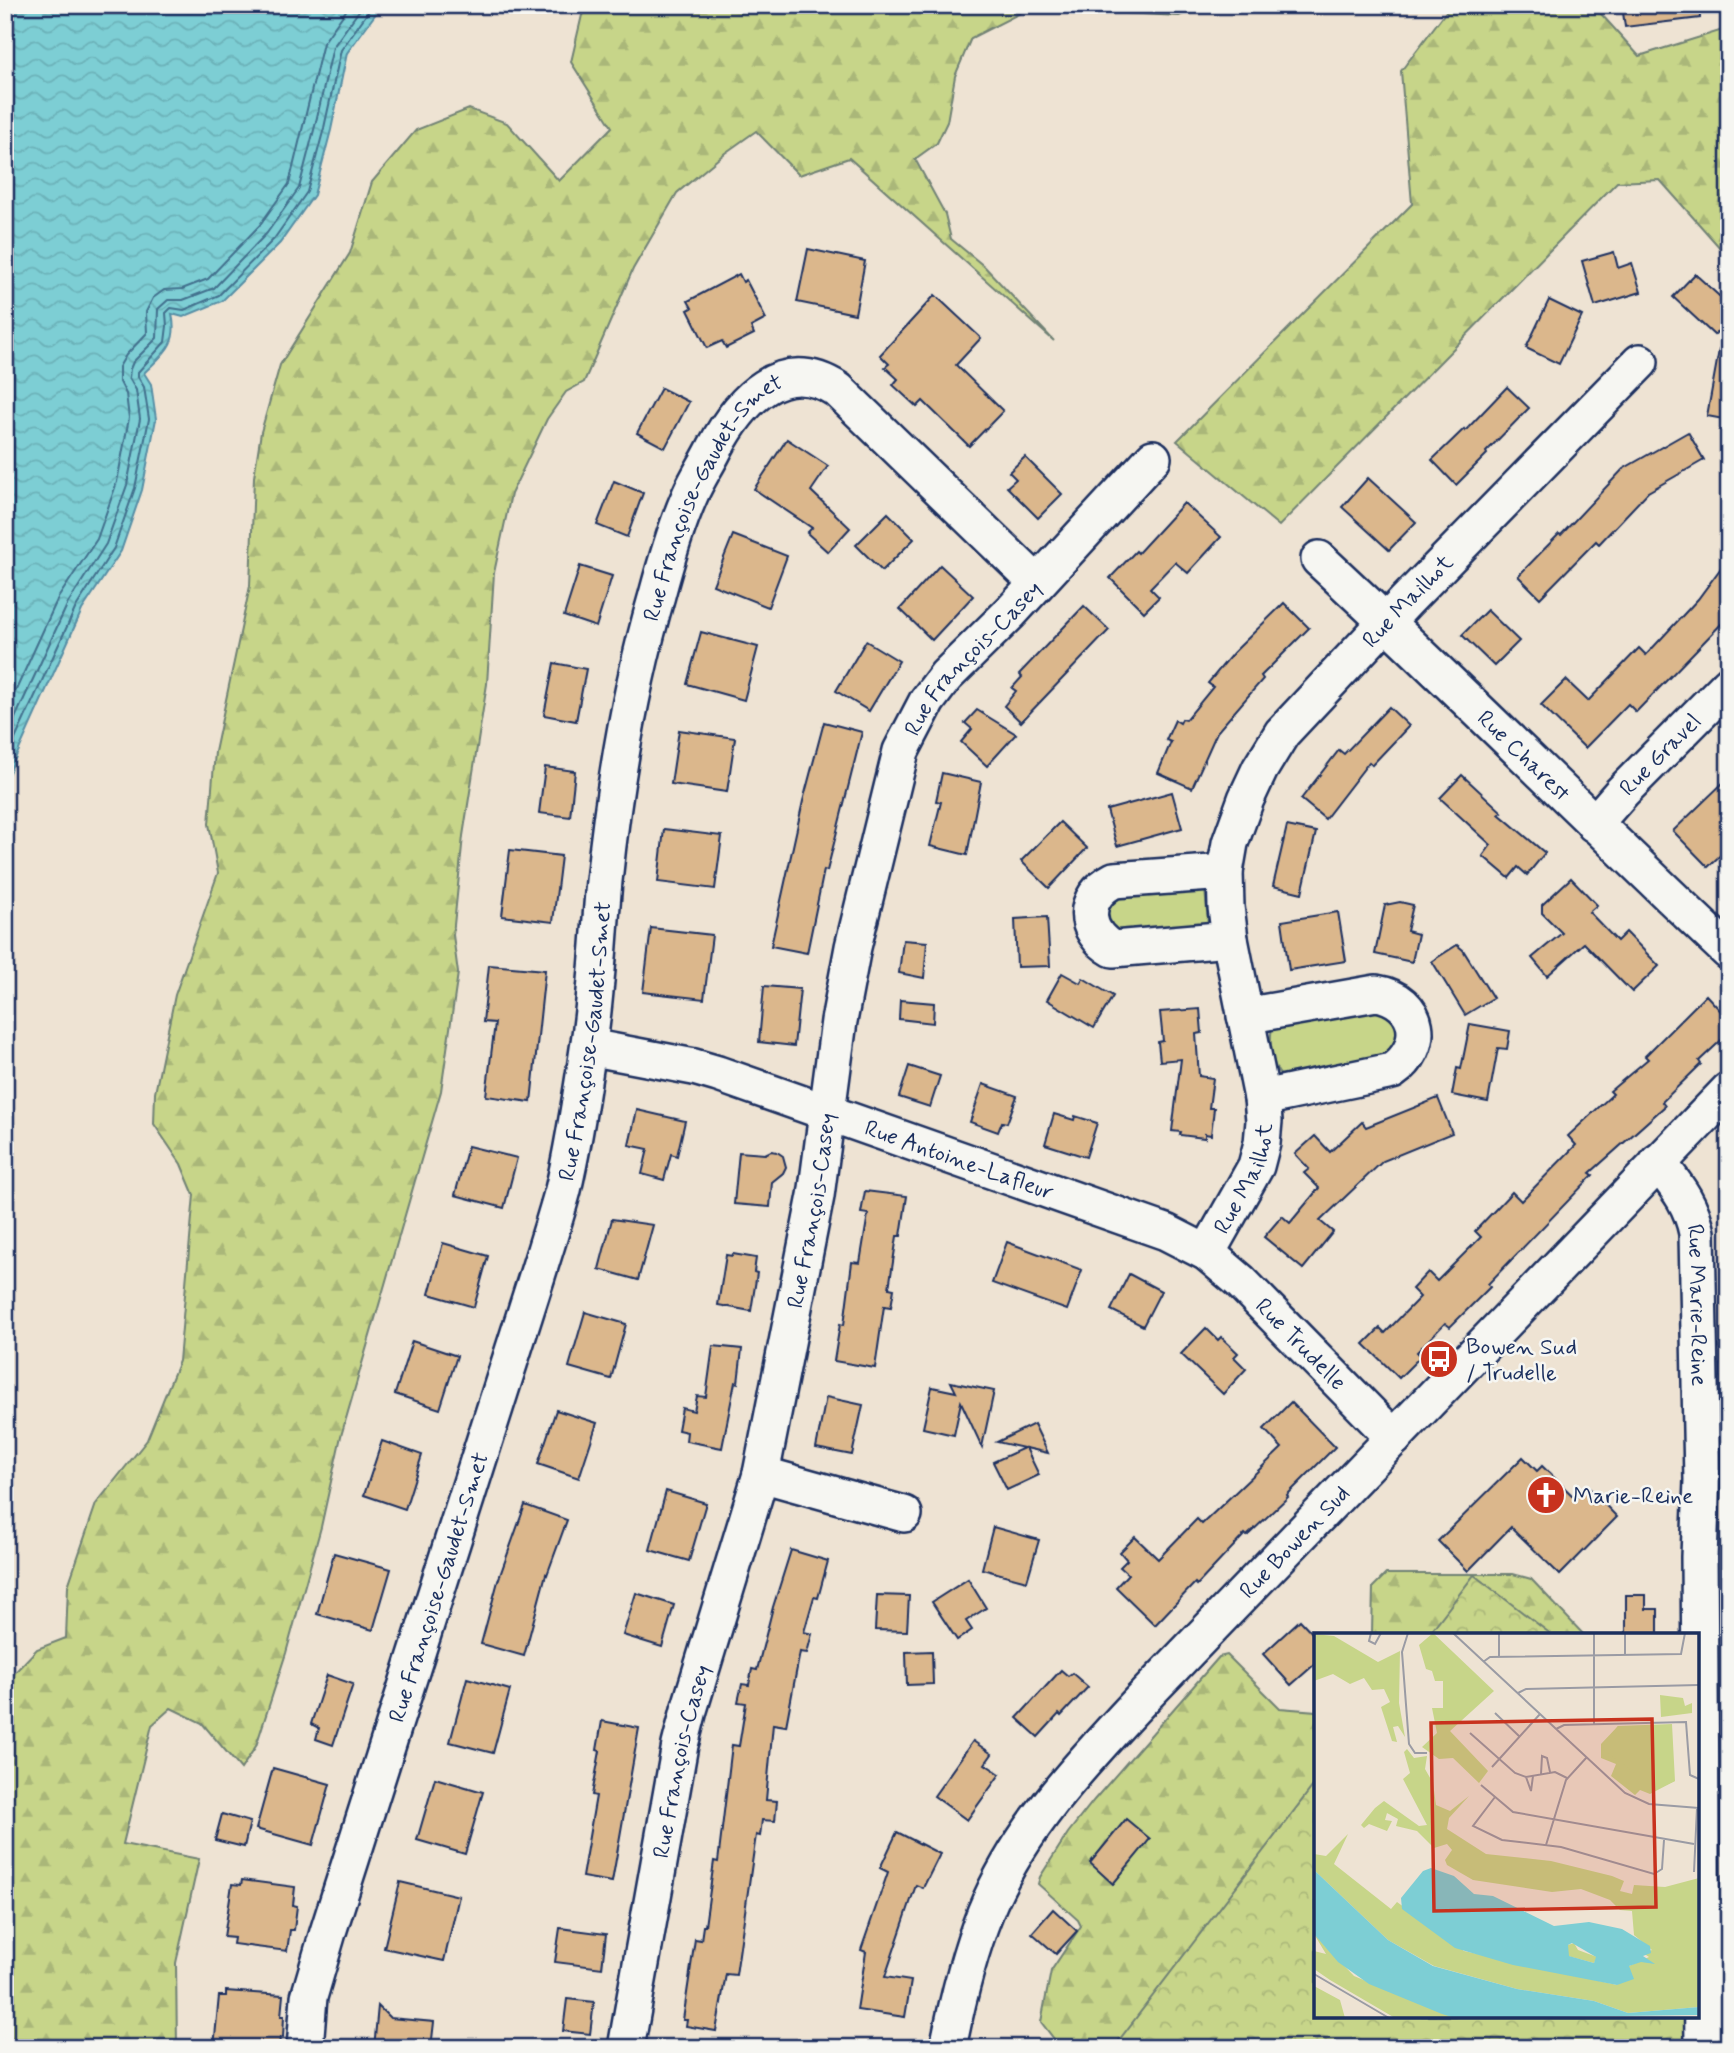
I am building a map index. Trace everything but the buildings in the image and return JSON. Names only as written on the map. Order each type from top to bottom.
[{"type":"street","name":"Rue Mailhot","points":[[1207,1253],[1256,1166],[1262,1143],[1262,1098],[1230,939],[1225,872],[1230,843],[1260,769],[1282,733],[1640,362]]},
{"type":"street","name":"Rue Françoise-Gaudet-Smet","points":[[305,2048],[309,1997],[328,1932],[563,1188],[589,1047],[604,880],[630,699],[671,545],[691,494],[726,427],[745,402],[759,390],[780,380],[804,377],[822,380],[847,399],[1037,583]]},
{"type":"street","name":"Rue François-Casey","points":[[626,2048],[680,1745],[761,1474],[808,1240],[839,1021],[853,947],[901,751],[927,701],[946,676],[1153,458]]},
{"type":"street","name":"Rue Charest","points":[[1319,559],[1729,952]]},
{"type":"street","name":"Rue Gravel","points":[[1594,824],[1729,684]]},
{"type":"street","points":[[1225,872],[1114,880],[1104,885],[1091,902],[1089,912],[1094,934],[1102,943],[1113,949],[1230,939]]},
{"type":"street","name":"Rue Mailhot","points":[[1245,1016],[1376,993],[1386,995],[1403,1005],[1414,1022],[1414,1045],[1402,1065],[1392,1071],[1262,1098]]},
{"type":"street","name":"Rue Antoine-Lafleur","points":[[589,1047],[694,1067],[1166,1232],[1207,1253]]},
{"type":"street","name":"Rue Bowen Sud","points":[[948,2048],[968,1964],[985,1912],[1007,1869],[1059,1791],[1140,1701],[1729,1090]]},
{"type":"street","name":"Rue Marie-Reine","points":[[1658,1162],[1687,1201],[1697,1233],[1702,1480],[1715,1516],[1699,1584],[1703,2048]]},
{"type":"street","name":"Rue Trudelle","points":[[1207,1253],[1240,1281],[1394,1438]]},
{"type":"street","points":[[761,1474],[904,1514]]},
{"type":"green space","points":[[593,5],[1053,5],[1028,9],[971,38],[955,76],[947,122],[937,143],[915,159],[945,214],[951,239],[985,267],[1054,341],[849,158],[799,175],[756,131],[677,193],[633,269],[584,382],[566,392],[547,419],[511,494],[494,573],[487,684],[463,836],[453,935],[458,973],[441,1091],[341,1436],[321,1527],[286,1653],[256,1746],[241,1769],[202,1723],[171,1708],[152,1725],[123,1844],[199,1859],[176,1963],[177,2048],[5,2048],[5,1683],[37,1649],[66,1638],[68,1586],[96,1504],[147,1440],[179,1361],[194,1195],[181,1164],[154,1124],[155,1093],[175,995],[218,873],[209,824],[215,752],[250,586],[254,477],[261,432],[280,365],[350,253],[372,182],[416,130],[469,109],[507,123],[559,181],[612,127],[571,62],[582,15]]},
{"type":"green space","points":[[1100,5],[1205,5],[1179,16],[1124,13]]},
{"type":"green space","points":[[1451,5],[1593,5],[1639,56],[1729,28],[1729,258],[1660,180],[1617,182],[1279,526],[1177,441],[1412,204],[1401,71]]},
{"type":"green space","points":[[1205,889],[1208,923],[1126,937],[1113,927],[1107,917],[1110,907],[1121,893]]},
{"type":"green space","points":[[1362,1007],[1393,1013],[1401,1034],[1392,1056],[1282,1077],[1275,1067],[1272,1054],[1272,1027]]},
{"type":"green space","points":[[1386,1574],[1513,1574],[1531,1579],[1582,1633],[1372,1633],[1373,1587]]},
{"type":"green space","points":[[1474,1575],[1549,1633],[1430,1633]]},
{"type":"green space","points":[[1227,1655],[1280,1708],[1314,1711],[1314,2018],[1381,2018],[1409,2048],[1061,2048],[1041,2022],[1051,1971],[1081,1926],[1078,1920],[1038,1884],[1040,1877],[1068,1833],[1094,1800],[1219,1657]]},
{"type":"green space","points":[[1314,1785],[1314,2018],[1684,2018],[1684,2048],[1113,2048]]},
{"type":"water","points":[[5,5],[382,5],[347,53],[314,195],[280,243],[222,301],[183,317],[172,314],[173,334],[168,348],[144,373],[151,384],[156,419],[142,490],[121,551],[82,610],[5,781]]},
{"type":"place","name":"Bowen Sud / Trudelle","points":[[1439,1359]]},
{"type":"place","name":"Marie-Reine","points":[[1546,1495]]}]
